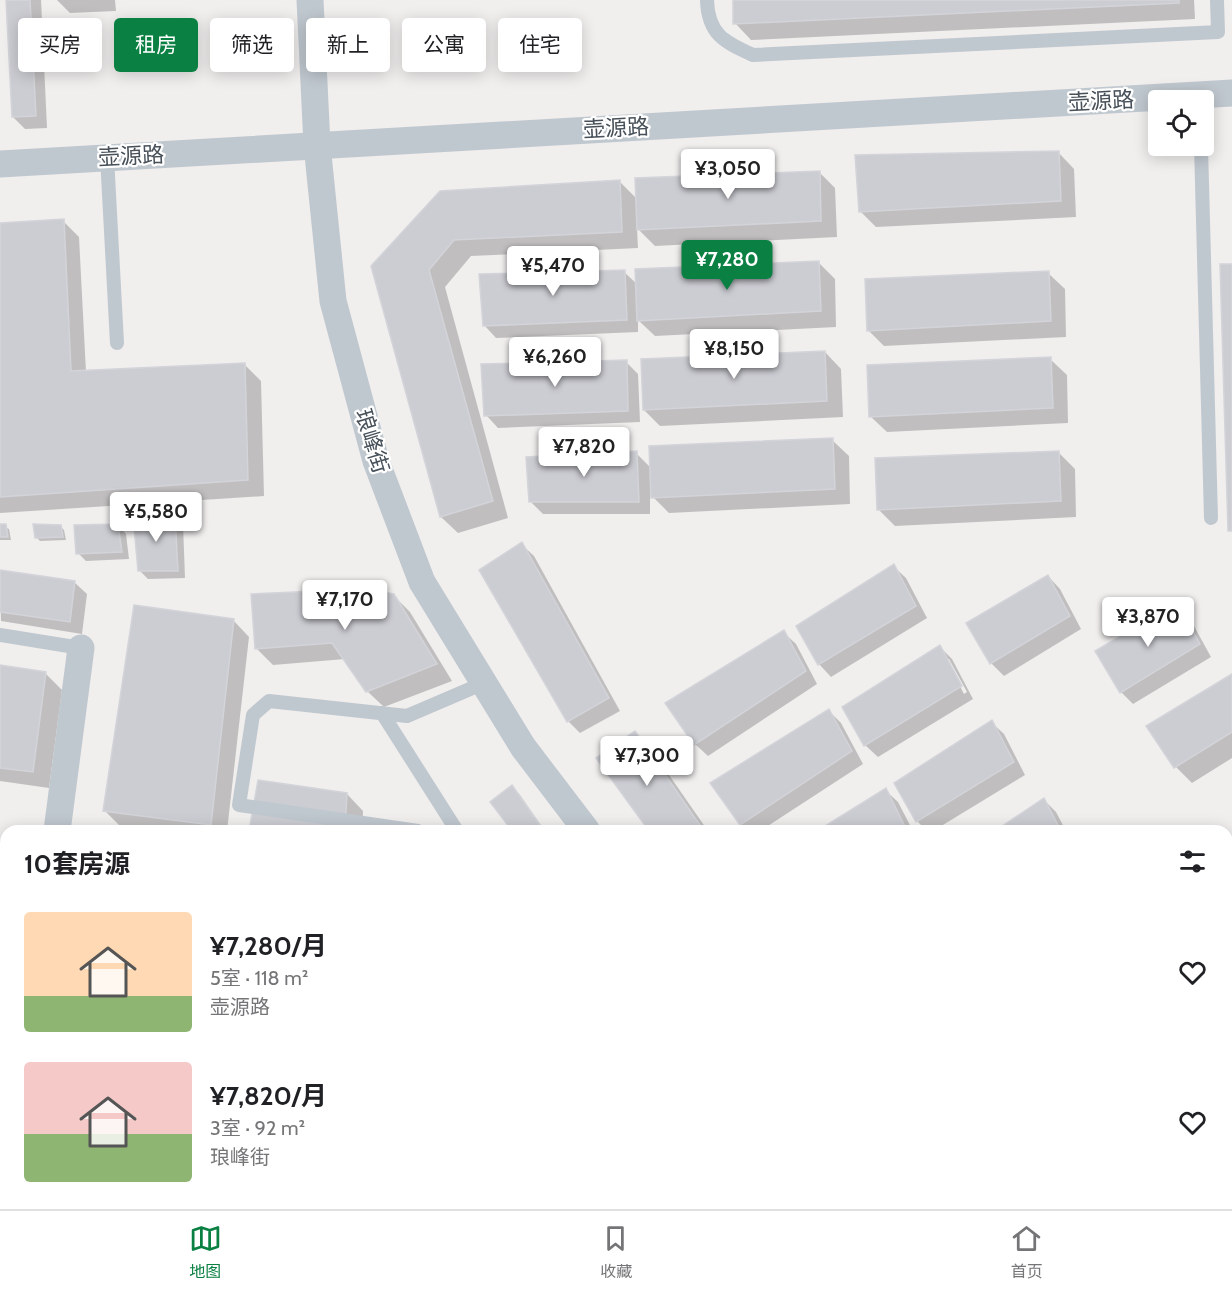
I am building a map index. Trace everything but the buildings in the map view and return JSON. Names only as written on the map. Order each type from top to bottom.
[{"type":"street","name":"琅峰街","points":[[310,0],[317,145],[333,301],[376,461],[422,582],[523,747],[582,825]]},
{"type":"street","name":"壶源路","points":[[1214,96],[1232,93]]},
{"type":"street","name":"壶源路","points":[[0,164],[1148,101]]},
{"type":"street","points":[[58,825],[81,648]]},
{"type":"lane","points":[[707,0],[707,19],[724,42],[753,55],[1218,33],[1217,0]]},
{"type":"lane","points":[[1201,156],[1211,518]]},
{"type":"lane","points":[[107,157],[117,343]]},
{"type":"lane","points":[[0,635],[81,648]]},
{"type":"lane","points":[[377,825],[239,805],[253,715],[269,701],[408,716],[484,683]]},
{"type":"lane","points":[[382,713],[452,825]]}]
